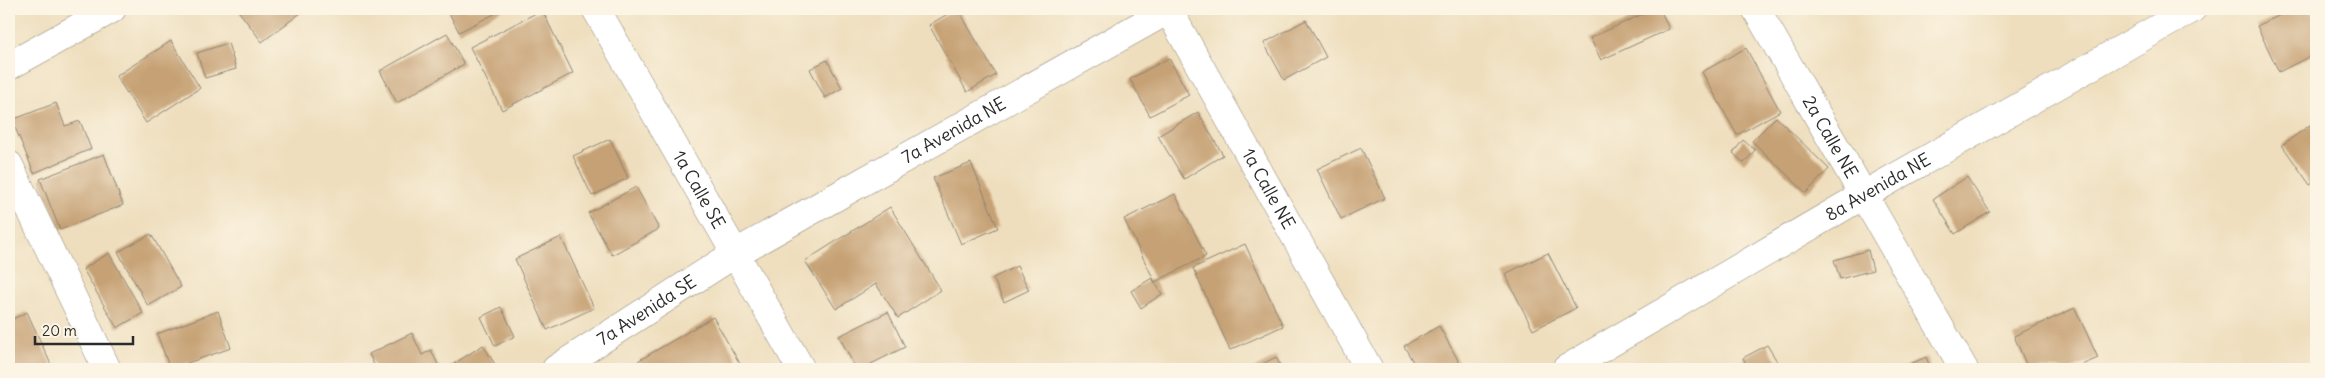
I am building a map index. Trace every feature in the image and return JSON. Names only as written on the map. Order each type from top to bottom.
[{"type":"street","points":[[9,66],[112,9]]},
{"type":"street","name":"1a Calle SE","points":[[596,9],[801,369]]},
{"type":"street","name":"7a Avenida NE","points":[[736,254],[1169,9]]},
{"type":"street","name":"1a Calle NE","points":[[1169,9],[1369,369]]},
{"type":"street","name":"2a Calle NE","points":[[1756,9],[1862,196],[1964,369]]},
{"type":"street","name":"8a Avenida NE","points":[[1566,369],[1862,196],[2192,9]]},
{"type":"street","points":[[9,165],[107,369]]},
{"type":"street","name":"7a Avenida SE","points":[[556,369],[736,254]]},
{"type":"building","points":[[237,9],[306,9],[262,42]]},
{"type":"building","points":[[447,9],[504,9],[459,32]]},
{"type":"building","points":[[958,9],[996,75],[967,92],[929,25]]},
{"type":"building","points":[[1654,9],[1660,9],[1669,29],[1601,60],[1590,38]]},
{"type":"building","points":[[2293,9],[2311,9],[2316,19],[2316,53],[2279,72],[2257,26]]},
{"type":"building","points":[[542,10],[573,73],[502,110],[470,47]]},
{"type":"building","points":[[1306,20],[1326,57],[1284,80],[1264,43]]},
{"type":"building","points":[[447,33],[464,64],[397,103],[380,71]]},
{"type":"building","points":[[171,41],[200,88],[146,123],[116,76]]},
{"type":"building","points":[[228,43],[236,69],[205,78],[197,53]]},
{"type":"building","points":[[1746,48],[1780,111],[1737,135],[1702,72]]},
{"type":"building","points":[[1169,58],[1189,95],[1150,116],[1130,79]]},
{"type":"building","points":[[827,60],[842,88],[825,98],[810,69]]},
{"type":"building","points":[[56,103],[65,126],[80,121],[91,149],[34,173],[12,120]]},
{"type":"building","points":[[1198,112],[1223,155],[1184,179],[1158,136]]},
{"type":"building","points":[[1776,117],[1829,169],[1806,193],[1752,141]]},
{"type":"building","points":[[2316,121],[2316,181],[2310,185],[2282,145]]},
{"type":"building","points":[[610,139],[628,178],[592,196],[573,156]]},
{"type":"building","points":[[1743,140],[1755,150],[1744,163],[1733,153]]},
{"type":"building","points":[[1361,148],[1385,198],[1341,219],[1317,169]]},
{"type":"building","points":[[104,154],[123,205],[60,230],[40,179]]},
{"type":"building","points":[[971,163],[998,228],[961,244],[933,178]]},
{"type":"building","points":[[1967,177],[1990,212],[1955,234],[1933,199]]},
{"type":"building","points":[[636,187],[659,229],[612,255],[588,213]]},
{"type":"building","points":[[1175,194],[1206,256],[1155,282],[1124,219]]},
{"type":"building","points":[[890,207],[941,290],[898,318],[876,284],[836,309],[805,261]]},
{"type":"building","points":[[151,234],[181,287],[148,306],[118,252]]},
{"type":"building","points":[[561,237],[594,308],[547,330],[515,259]]},
{"type":"building","points":[[1245,244],[1283,326],[1230,350],[1193,268]]},
{"type":"building","points":[[1868,250],[1873,270],[1840,279],[1834,260]]},
{"type":"building","points":[[109,253],[143,313],[117,328],[83,269]]},
{"type":"building","points":[[1548,253],[1576,308],[1533,330],[1505,274]]},
{"type":"building","points":[[1017,266],[1029,290],[1004,302],[993,278]]},
{"type":"building","points":[[1152,278],[1162,294],[1141,308],[1131,291]]},
{"type":"building","points":[[501,307],[515,336],[495,346],[481,317]]},
{"type":"building","points":[[2075,308],[2098,358],[2072,369],[2028,369],[2014,336]]},
{"type":"building","points":[[218,311],[231,348],[170,369],[157,334]]},
{"type":"building","points":[[27,312],[53,369],[9,369],[9,321]]},
{"type":"building","points":[[888,312],[905,347],[861,369],[856,369],[839,336]]},
{"type":"building","points":[[713,317],[743,369],[643,369],[638,361]]},
{"type":"building","points":[[1439,326],[1463,369],[1417,369],[1404,346]]},
{"type":"building","points":[[412,333],[422,355],[431,350],[440,369],[419,369],[418,367],[413,369],[376,369],[369,354]]},
{"type":"building","points":[[483,345],[498,369],[450,369],[449,367]]},
{"type":"building","points":[[1767,345],[1780,366],[1775,369],[1749,369],[1743,358]]},
{"type":"building","points":[[1276,357],[1282,369],[1253,369]]},
{"type":"building","points":[[1926,357],[1931,369],[1899,369]]}]
